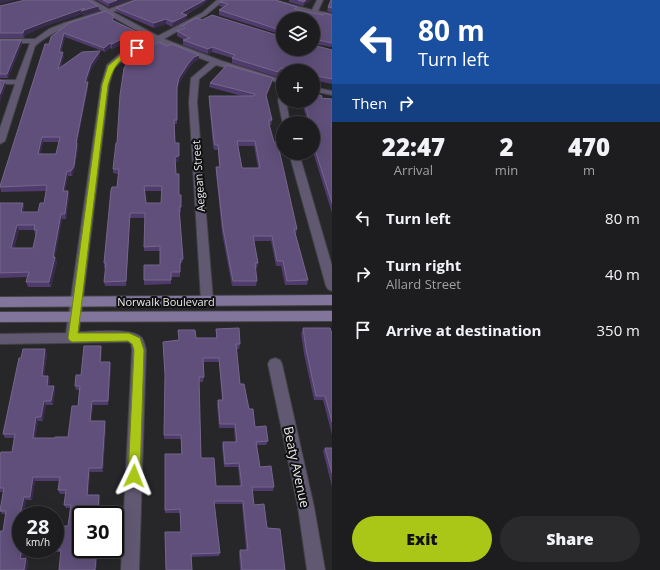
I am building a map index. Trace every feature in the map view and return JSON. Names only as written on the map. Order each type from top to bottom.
[{"type":"main road","name":"Norwalk Boulevard","points":[[0,302],[332,300]]},
{"type":"main road","name":"Norwalk Boulevard","points":[[0,317],[332,316]]},
{"type":"street","points":[[88,0],[158,39],[215,62],[250,74],[276,80]]},
{"type":"street","points":[[1,136],[32,45],[35,41],[53,31],[140,0]]},
{"type":"street","points":[[72,338],[105,85],[110,67],[126,53],[207,15],[221,0]]},
{"type":"street","points":[[268,0],[314,12],[320,0]]},
{"type":"street","points":[[320,13],[332,16]]},
{"type":"street","points":[[0,41],[35,41]]},
{"type":"street","name":"Aegean Street","points":[[207,300],[193,102],[195,78],[215,62]]},
{"type":"street","points":[[0,82],[19,82]]},
{"type":"street","points":[[320,90],[332,93]]},
{"type":"street","points":[[296,160],[332,286]]},
{"type":"street","points":[[0,340],[129,337],[137,341],[139,350],[130,570]]},
{"type":"street","name":"Beaty Avenue","points":[[275,364],[306,507],[316,570]]},
{"type":"building","points":[[25,0],[88,0],[98,6],[81,11],[85,8],[45,22],[24,30],[23,33],[0,33],[0,6]]},
{"type":"building","points":[[103,0],[117,0],[109,3]]},
{"type":"building","points":[[136,0],[205,0],[181,13],[187,15],[173,22],[166,19],[154,23],[116,8]]},
{"type":"building","points":[[224,0],[275,0],[297,7],[294,9],[308,12],[276,12],[276,29],[219,10],[228,4],[220,2]]},
{"type":"building","points":[[332,0],[332,8],[328,7]]},
{"type":"building","points":[[106,11],[114,16],[112,20],[137,32],[123,37],[125,37],[112,44],[110,43],[104,48],[64,33],[59,52],[63,52],[58,69],[82,52],[100,51],[91,64],[85,82],[88,82],[76,143],[74,166],[71,171],[67,171],[63,191],[68,191],[65,214],[61,214],[53,257],[55,257],[49,282],[26,282],[29,272],[0,273],[0,203],[23,203],[21,212],[38,212],[40,203],[44,203],[47,186],[0,186],[45,44],[49,44],[51,37],[69,23]],"holes":[[[42,137],[60,137],[56,154],[38,154]],[[17,225],[35,225],[34,230],[37,230],[33,248],[11,248]]]},
{"type":"building","points":[[324,13],[332,15],[332,43],[320,40],[320,14],[323,15]]},
{"type":"building","points":[[212,15],[276,35],[276,56],[320,56],[320,47],[332,50],[332,79],[320,76],[320,64],[276,64],[276,71],[232,58],[235,55],[212,47],[208,49],[183,40],[190,38],[177,31],[185,28],[182,26],[196,18],[202,20]]},
{"type":"building","points":[[0,40],[21,40],[7,74],[0,74]]},
{"type":"building","points":[[159,42],[167,46],[172,44],[199,55],[194,57],[179,78],[177,87],[177,120],[174,120],[175,143],[179,143],[179,156],[175,157],[176,174],[179,174],[179,195],[181,195],[181,207],[179,207],[183,259],[181,259],[180,263],[180,272],[171,272],[171,280],[144,280],[144,265],[160,265],[160,246],[144,247],[145,213],[130,213],[126,281],[104,282],[106,263],[104,263],[111,190],[112,187],[117,187],[119,169],[113,169],[117,143],[120,95],[124,68],[133,54]],"holes":[[[144,186],[162,186],[161,203],[146,203]]]},
{"type":"building","points":[[227,65],[273,78],[266,95],[272,120],[269,120],[269,124],[274,142],[276,142],[276,160],[281,160],[297,229],[294,229],[308,280],[287,281],[283,261],[277,261],[272,236],[253,236],[258,263],[255,263],[257,281],[233,281],[223,228],[216,167],[220,167],[218,145],[215,145],[214,141],[209,96],[254,96],[255,94],[210,83]],"holes":[[[237,141],[255,141],[260,168],[242,168]]]},
{"type":"building","points":[[0,80],[5,81],[0,94]]},
{"type":"building","points":[[320,95],[322,96],[321,98],[332,99],[332,203],[318,160],[320,160],[320,116],[308,116],[306,108],[320,108]]},
{"type":"building","points":[[239,328],[240,344],[236,344],[240,384],[244,384],[249,409],[253,409],[255,427],[266,426],[268,441],[256,442],[260,467],[271,466],[274,487],[252,487],[254,505],[264,504],[267,528],[280,529],[285,570],[242,570],[240,550],[248,550],[243,501],[214,501],[220,553],[191,554],[192,570],[166,570],[165,532],[181,532],[180,509],[165,510],[165,454],[182,454],[181,435],[164,435],[165,375],[163,342],[179,340],[178,330],[195,330],[196,338],[217,338],[216,329]],"holes":[[[203,358],[219,358],[223,400],[218,400],[220,424],[235,424],[237,442],[223,442],[225,464],[239,463],[242,486],[216,486],[214,458],[201,458],[199,377],[204,377]]]},
{"type":"building","points":[[303,328],[330,328],[332,334],[332,422],[325,396],[316,396]]},
{"type":"building","points":[[84,346],[101,346],[100,362],[110,362],[108,401],[92,401],[90,421],[105,421],[102,468],[89,468],[87,495],[99,495],[98,506],[72,506],[72,558],[96,558],[95,570],[59,570],[60,558],[64,558],[64,526],[68,526],[71,505],[64,505],[66,490],[58,490],[60,477],[33,477],[30,497],[24,497],[22,506],[12,506],[12,558],[26,558],[24,570],[0,570],[0,531],[3,531],[6,511],[0,511],[4,488],[0,488],[0,455],[1,452],[12,452],[15,434],[3,434],[19,358],[21,358],[23,349],[45,349],[42,376],[48,376],[47,386],[54,386],[51,401],[44,401],[41,417],[36,417],[33,438],[68,437],[72,406],[78,406],[80,386],[75,386],[76,375],[81,375]]},
{"type":"building","points":[[325,448],[332,448],[332,473]]},
{"type":"route","points":[[134,476],[139,350],[137,341],[129,337],[72,338],[105,85],[110,67],[126,53],[137,48]]}]
